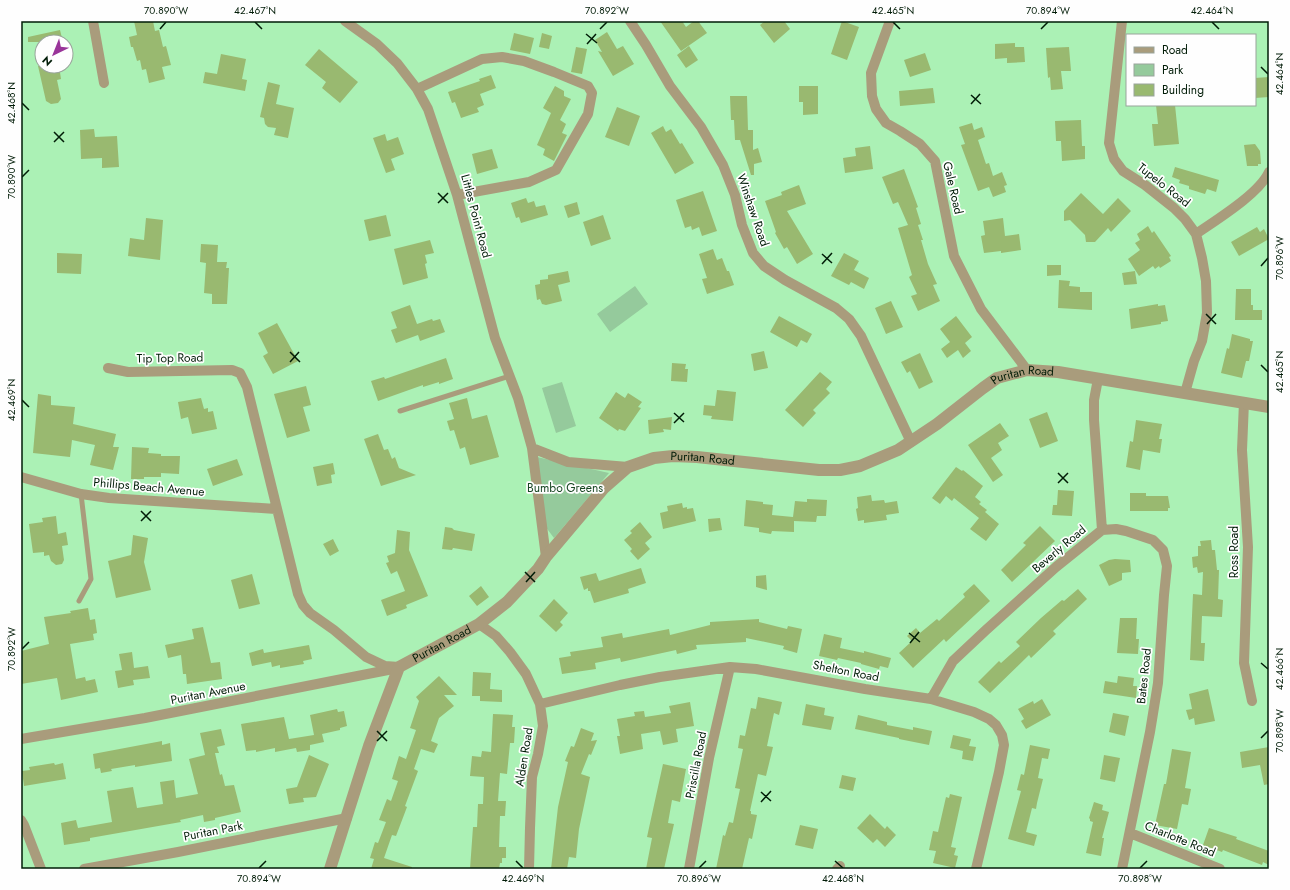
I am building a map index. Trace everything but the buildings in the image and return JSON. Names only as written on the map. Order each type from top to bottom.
[{"type":"street","points":[[93,21],[104,83]]},
{"type":"street","name":"Littles Point Road","points":[[345,21],[377,44],[397,63],[417,89],[428,109],[457,195],[496,338],[518,398],[532,448],[546,557]]},
{"type":"street","name":"Winshaw Road","points":[[630,21],[670,86],[701,127],[723,165],[735,195],[742,225],[753,253],[764,266],[785,280],[836,308],[849,319],[861,336],[910,442]]},
{"type":"street","name":"Gale Road","points":[[890,21],[871,73],[872,96],[876,109],[886,124],[920,144],[935,161],[954,256],[981,309],[1027,370]]},
{"type":"street","name":"Tupelo Road","points":[[1122,21],[1109,144],[1114,159],[1123,170],[1174,208],[1185,219],[1196,234],[1206,281],[1207,313],[1202,341],[1184,392]]},
{"type":"street","points":[[417,89],[482,59],[502,57],[524,61],[554,72],[588,86],[592,93],[588,114],[556,170],[529,182],[457,195]]},
{"type":"street","points":[[1196,234],[1231,210],[1254,191],[1269,172]]},
{"type":"street","name":"Tip Top Road","points":[[108,368],[128,372],[232,370],[240,372],[247,387],[276,509]]},
{"type":"street","name":"Puritan Road","points":[[330,869],[369,746],[399,667],[479,624],[507,602],[538,569],[546,557],[604,488],[628,467],[654,458],[673,456],[705,458],[790,468],[840,470],[860,466],[887,456],[910,442],[937,424],[997,378],[1027,370],[1058,372],[1269,407]]},
{"type":"street","name":"Beverly Road","points":[[931,699],[954,661],[1056,566],[1102,530],[1094,420],[1094,400],[1098,379]]},
{"type":"street","name":"Ross Road","points":[[1244,402],[1242,450],[1248,547],[1244,663],[1252,701]]},
{"type":"street","points":[[532,448],[568,462],[628,467]]},
{"type":"street","name":"Phillips Beach Avenue","points":[[21,477],[81,494],[109,498],[276,509]]},
{"type":"street","points":[[276,509],[298,594],[303,605],[310,613],[334,630],[366,657],[385,666],[399,667]]},
{"type":"street","name":"Bates Road","points":[[1102,530],[1116,529],[1153,540],[1163,550],[1167,566],[1158,683],[1150,732],[1122,869]]},
{"type":"street","name":"Alden Road","points":[[479,624],[496,636],[510,652],[526,674],[540,704],[543,726],[532,777],[529,869]]},
{"type":"street","name":"Puritan Avenue","points":[[21,739],[152,717],[399,667]]},
{"type":"street","name":"Shelton Road","points":[[540,704],[660,677],[730,667],[756,668],[866,689],[931,699],[974,712],[989,719],[996,725],[1002,735],[1004,745],[976,869]]},
{"type":"street","name":"Priscilla Road","points":[[689,869],[709,758],[730,667]]},
{"type":"street","name":"Puritan Park","points":[[84,869],[178,852],[347,818]]},
{"type":"street","points":[[21,820],[42,869]]},
{"type":"street","name":"Charlotte Road","points":[[1130,833],[1220,869]]},
{"type":"lane","points":[[400,411],[510,376]]},
{"type":"lane","points":[[79,601],[91,579],[81,494]]},
{"type":"green space","points":[[635,286],[648,304],[610,332],[597,314]]},
{"type":"green space","points":[[562,382],[576,426],[556,433],[542,388]]},
{"type":"green space","name":"Bumbo Greens","points":[[537,457],[609,473],[554,538],[545,526]]}]
